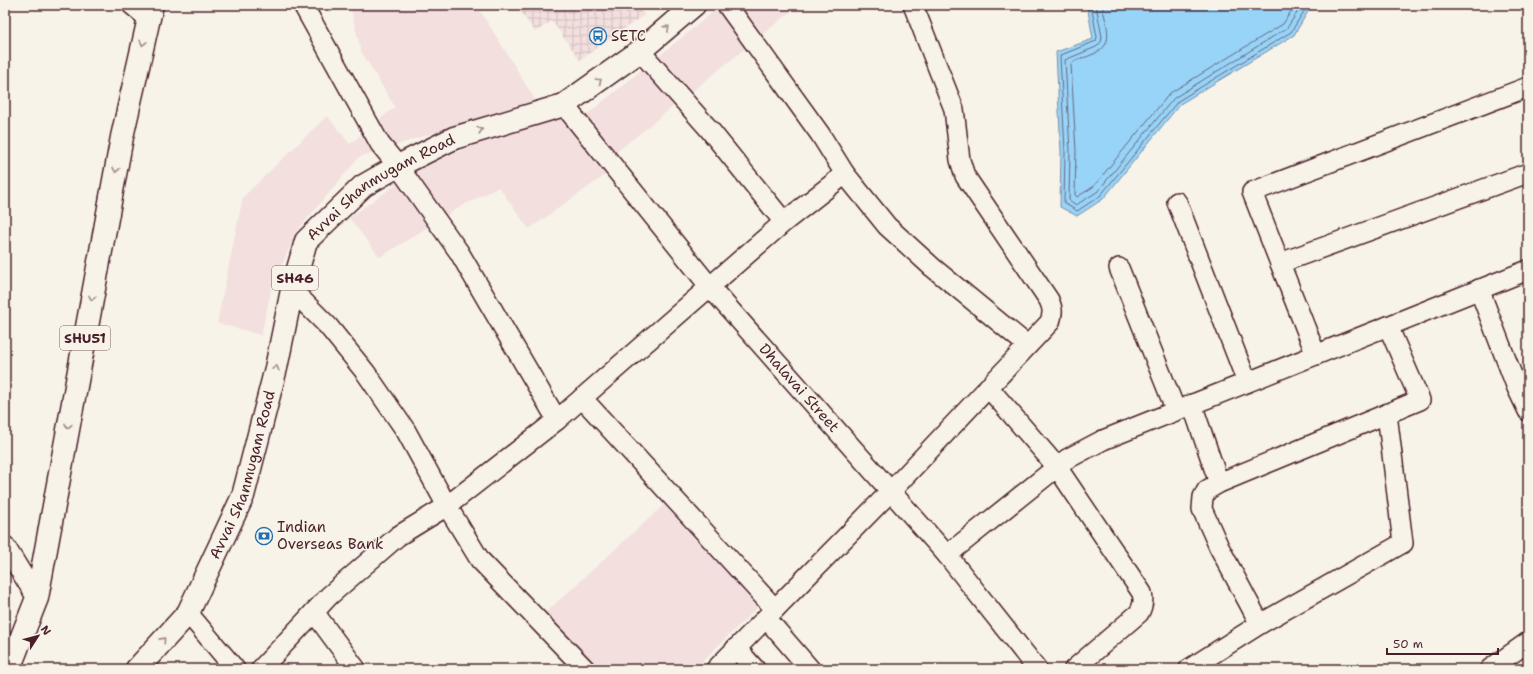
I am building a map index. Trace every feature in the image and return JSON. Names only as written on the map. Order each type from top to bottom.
[{"type":"main road","name":"Avvai Shanmugam Road","points":[[137,669],[188,613],[243,496],[276,368],[292,290],[306,241],[363,186],[398,166],[454,138],[564,105],[640,51],[694,5]]},
{"type":"main road","name":"SHU51","points":[[9,669],[37,598],[122,137],[150,12]]},
{"type":"street","points":[[132,5],[150,12]]},
{"type":"street","points":[[303,5],[380,144],[398,166],[459,252],[557,420]]},
{"type":"street","points":[[726,5],[820,134],[845,174],[887,226],[932,267],[1027,345]]},
{"type":"street","points":[[716,669],[891,491],[1050,322],[1053,313],[1052,306],[965,176],[960,160],[954,109],[913,5]]},
{"type":"street","points":[[640,51],[709,129],[784,222]]},
{"type":"street","points":[[1316,355],[1252,192],[1528,87]]},
{"type":"street","name":"Dhalavai Street","points":[[564,105],[710,287],[947,555],[1037,669]]},
{"type":"street","points":[[1280,263],[1528,173]]},
{"type":"street","points":[[261,669],[329,596],[398,536],[447,506],[557,420],[784,222],[845,174]]},
{"type":"street","points":[[1177,202],[1247,382]]},
{"type":"street","points":[[1119,268],[1219,483]]},
{"type":"street","points":[[947,555],[1067,459],[1102,440],[1528,270]]},
{"type":"street","points":[[1479,289],[1517,388],[1528,411]]},
{"type":"street","points":[[292,290],[328,326],[366,373],[406,431],[447,506],[480,560],[585,669]]},
{"type":"street","points":[[1260,624],[1219,548],[1202,509],[1203,497],[1207,490],[1219,483],[1420,400],[1388,326]]},
{"type":"street","points":[[988,387],[1057,467],[1142,593],[1142,607],[1139,613],[1074,669]]},
{"type":"street","points":[[582,398],[770,614],[810,669]]},
{"type":"street","points":[[1188,669],[1260,624],[1403,543],[1387,414]]},
{"type":"street","points":[[5,546],[37,598]]},
{"type":"street","points":[[314,612],[356,669]]},
{"type":"street","points":[[188,613],[235,669]]},
{"type":"street","points":[[1490,669],[1528,642]]},
{"type":"street","points":[[736,648],[755,669]]},
{"type":"shaded area","points":[[350,5],[476,5],[535,100],[359,157],[296,232],[271,290],[261,335],[217,323],[243,197],[327,116],[350,144],[395,107],[361,51]]},
{"type":"shaded area","points":[[516,5],[637,5],[644,15],[580,60],[552,21],[535,32]]},
{"type":"shaded area","points":[[722,5],[799,5],[614,154],[584,117]]},
{"type":"shaded area","points":[[567,116],[611,171],[529,229],[499,187],[460,207],[380,257],[349,218],[415,171],[484,140]]},
{"type":"shaded area","points":[[664,505],[758,607],[694,669],[595,669],[543,615]]},
{"type":"water","points":[[1087,5],[1312,5],[1294,35],[1180,104],[1103,199],[1077,216],[1060,207],[1061,151],[1056,52],[1093,39]]},
{"type":"place","name":"SETC","points":[[598,36]]},
{"type":"place","name":"Indian Overseas Bank","points":[[264,536]]}]
